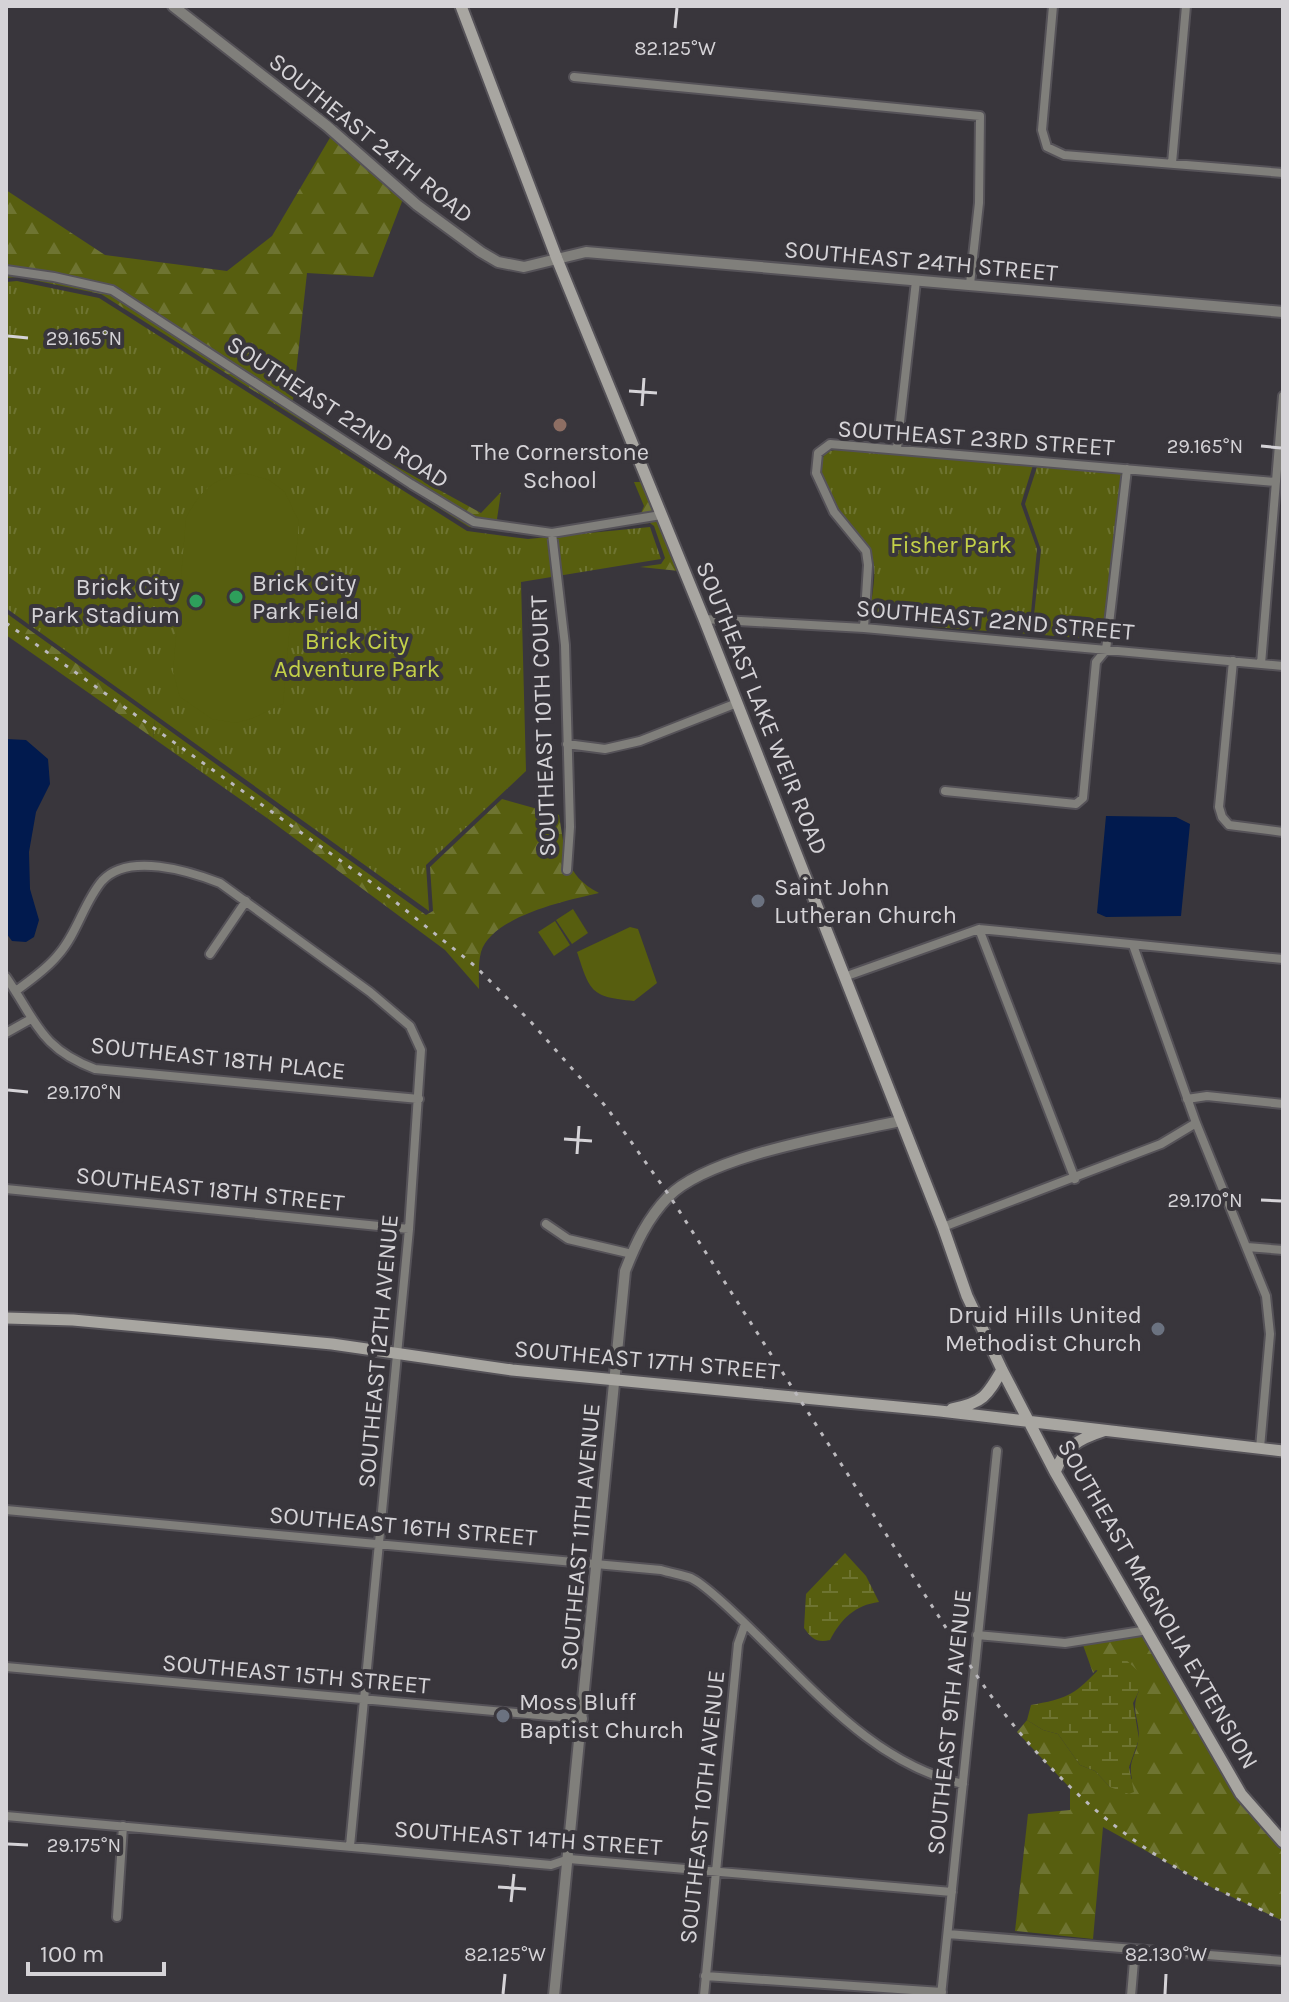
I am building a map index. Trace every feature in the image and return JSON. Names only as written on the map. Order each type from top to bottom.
[{"type":"main road","name":"SOUTHEAST LAKE WEIR ROAD","points":[[461,6],[557,259],[704,619],[943,1227],[967,1296],[1030,1422]]},
{"type":"main road","name":"SOUTHEAST 17TH STREET","points":[[6,1318],[73,1320],[397,1352],[512,1370],[940,1411],[1283,1451]]},
{"type":"main road","points":[[940,1411],[979,1402],[987,1395],[1002,1370]]},
{"type":"main road","name":"SOUTHEAST MAGNOLIA EXTENSION","points":[[1030,1422],[1055,1472],[1241,1794],[1283,1842]]},
{"type":"main road","points":[[1055,1472],[1061,1457],[1071,1445],[1107,1430]]},
{"type":"street","name":"SOUTHEAST 24TH ROAD","points":[[173,6],[327,126],[417,205],[481,252],[498,262],[524,267],[557,259]]},
{"type":"street","points":[[1053,6],[1042,130],[1047,147],[1064,155],[1283,173]]},
{"type":"street","points":[[1172,163],[1186,6]]},
{"type":"street","points":[[574,77],[980,116],[979,203],[970,284]]},
{"type":"street","name":"SOUTHEAST 24TH STREET","points":[[557,259],[586,252],[1283,312]]},
{"type":"street","name":"SOUTHEAST 22ND ROAD","points":[[6,270],[112,290],[474,522],[552,533],[661,515]]},
{"type":"street","points":[[897,448],[916,281]]},
{"type":"street","points":[[1261,664],[1283,396]]},
{"type":"street","name":"SOUTHEAST 23RD STREET","points":[[864,628],[866,551],[834,512],[816,473],[818,453],[830,444],[1276,482]]},
{"type":"street","points":[[945,791],[1076,804],[1083,798],[1096,662],[1106,650],[1127,469]]},
{"type":"street","name":"SOUTHEAST 10TH COURT","points":[[552,533],[565,645],[570,827],[567,870]]},
{"type":"street","name":"SOUTHEAST 22ND STREET","points":[[704,619],[864,628],[1283,666]]},
{"type":"street","points":[[1233,661],[1219,807],[1229,825],[1283,832]]},
{"type":"street","points":[[567,744],[605,749],[640,741],[737,703]]},
{"type":"street","name":"SOUTHEAST 12TH AVENUE","points":[[16,991],[60,954],[103,880],[120,868],[141,865],[193,872],[220,883],[370,992],[410,1026],[421,1050],[409,1229],[350,1846]]},
{"type":"street","points":[[210,954],[246,901]]},
{"type":"street","points":[[979,929],[1075,1179]]},
{"type":"street","points":[[844,977],[979,929],[1283,959]]},
{"type":"street","points":[[1133,945],[1196,1123],[1266,1296],[1270,1334],[1260,1448]]},
{"type":"street","name":"SOUTHEAST 18TH PLACE","points":[[6,977],[31,1019],[54,1049],[75,1062],[95,1069],[419,1099]]},
{"type":"street","points":[[6,1033],[31,1019]]},
{"type":"street","points":[[1187,1099],[1207,1096],[1283,1104]]},
{"type":"street","name":"SOUTHEAST 11TH AVENUE","points":[[554,1996],[625,1271],[640,1233],[669,1195],[694,1177],[771,1150],[900,1121]]},
{"type":"street","points":[[943,1227],[1161,1144],[1196,1123]]},
{"type":"street","name":"SOUTHEAST 18TH STREET","points":[[6,1189],[409,1229]]},
{"type":"street","points":[[546,1224],[568,1239],[632,1254]]},
{"type":"street","points":[[1247,1247],[1283,1250]]},
{"type":"street","name":"SOUTHEAST 9TH AVENUE","points":[[942,1994],[997,1451]]},
{"type":"street","name":"SOUTHEAST 16TH STREET","points":[[6,1510],[597,1562],[661,1570],[694,1579],[745,1624],[846,1723],[884,1751],[943,1780],[963,1784]]},
{"type":"street","name":"SOUTHEAST 10TH AVENUE","points":[[704,1996],[738,1644],[745,1624]]},
{"type":"street","points":[[977,1635],[1065,1643],[1148,1630]]},
{"type":"street","name":"SOUTHEAST 15TH STREET","points":[[6,1667],[583,1719]]},
{"type":"street","name":"SOUTHEAST 14TH STREET","points":[[6,1816],[551,1865],[569,1859],[952,1892]]},
{"type":"street","points":[[117,1917],[123,1826]]},
{"type":"street","points":[[948,1934],[1283,1961]]},
{"type":"street","points":[[1131,1996],[1135,1949]]},
{"type":"street","points":[[705,1976],[942,1994]]},
{"type":"green space","points":[[331,136],[403,199],[373,277],[307,273],[292,409],[481,513],[501,492],[497,519],[501,524],[571,526],[641,513],[644,506],[634,482],[643,482],[679,571],[640,567],[661,564],[665,558],[654,526],[650,523],[528,535],[469,527],[101,294],[18,277],[6,278],[6,190],[105,255],[227,271],[272,236]]},
{"type":"green space","name":"Brick City Adventure Park","points":[[17,281],[99,298],[467,531],[528,539],[650,527],[661,559],[521,582],[526,771],[426,865],[429,911],[6,608],[6,282]]},
{"type":"green space","name":"Fisher Park","points":[[835,450],[1033,465],[1021,504],[1037,549],[1029,634],[934,627],[920,621],[869,616],[873,561],[837,508],[822,478],[821,465],[826,452]]},
{"type":"green space","points":[[1034,461],[1129,469],[1113,641],[1032,634],[1041,550],[1025,504],[1037,467]]},
{"type":"green space","name":"Brick City Park Field","points":[[244,473],[269,480],[285,492],[299,522],[283,704],[236,723],[212,719],[180,697],[173,672],[186,518],[209,487]]},
{"type":"green space","points":[[6,613],[155,720],[153,738],[6,635]]},
{"type":"green space","points":[[155,720],[274,806],[267,818],[153,738]]},
{"type":"green space","points":[[502,799],[559,815],[565,850],[573,870],[587,886],[599,893],[532,912],[500,929],[488,939],[481,952],[479,989],[445,950],[267,818],[274,806],[426,915],[433,911],[430,867]]},
{"type":"green space","points":[[573,909],[588,933],[572,944],[556,920]]},
{"type":"green space","points":[[555,921],[570,945],[554,956],[538,932]]},
{"type":"green space","points":[[630,927],[638,929],[657,983],[634,1001],[608,997],[594,990],[585,976],[577,952]]},
{"type":"green space","points":[[845,1553],[866,1576],[879,1602],[863,1606],[850,1614],[830,1640],[818,1640],[804,1628],[806,1594]]},
{"type":"green space","points":[[1142,1636],[1238,1797],[1283,1849],[1283,1921],[1213,1888],[1103,1827],[1093,1939],[1015,1931],[1028,1814],[1070,1810],[1070,1788],[1017,1732],[1027,1720],[1043,1730],[1058,1734],[1080,1765],[1095,1771],[1110,1787],[1132,1779],[1131,1764],[1139,1735],[1135,1705],[1139,1691],[1096,1670],[1093,1673],[1083,1645]]},
{"type":"green space","points":[[1122,1656],[1139,1672],[1139,1691],[1133,1703],[1139,1739],[1129,1767],[1134,1792],[1129,1794],[1110,1787],[1095,1771],[1080,1765],[1058,1734],[1043,1730],[1027,1720],[1031,1705],[1070,1694],[1108,1662]]},
{"type":"water","points":[[6,739],[26,740],[48,759],[50,784],[36,812],[29,852],[30,889],[39,920],[34,937],[26,942],[12,941],[6,933]]},
{"type":"water","points":[[1106,816],[1176,817],[1190,824],[1181,916],[1106,917],[1097,913]]},
{"type":"railway","points":[[6,623],[372,883],[475,966],[531,1022],[607,1108],[669,1195],[973,1670],[1017,1729],[1066,1783],[1152,1853],[1221,1891],[1283,1920]]},
{"type":"place","name":"The Cornerstone School","points":[[560,425]]},
{"type":"place","name":"Brick City Park Field","points":[[236,597]]},
{"type":"place","name":"Brick City Park Stadium","points":[[196,601]]},
{"type":"place","name":"Saint John Lutheran Church","points":[[758,901]]},
{"type":"place","name":"Druid Hills United Methodist Church","points":[[1158,1329]]},
{"type":"place","name":"Moss Bluff Baptist Church","points":[[503,1716]]}]
